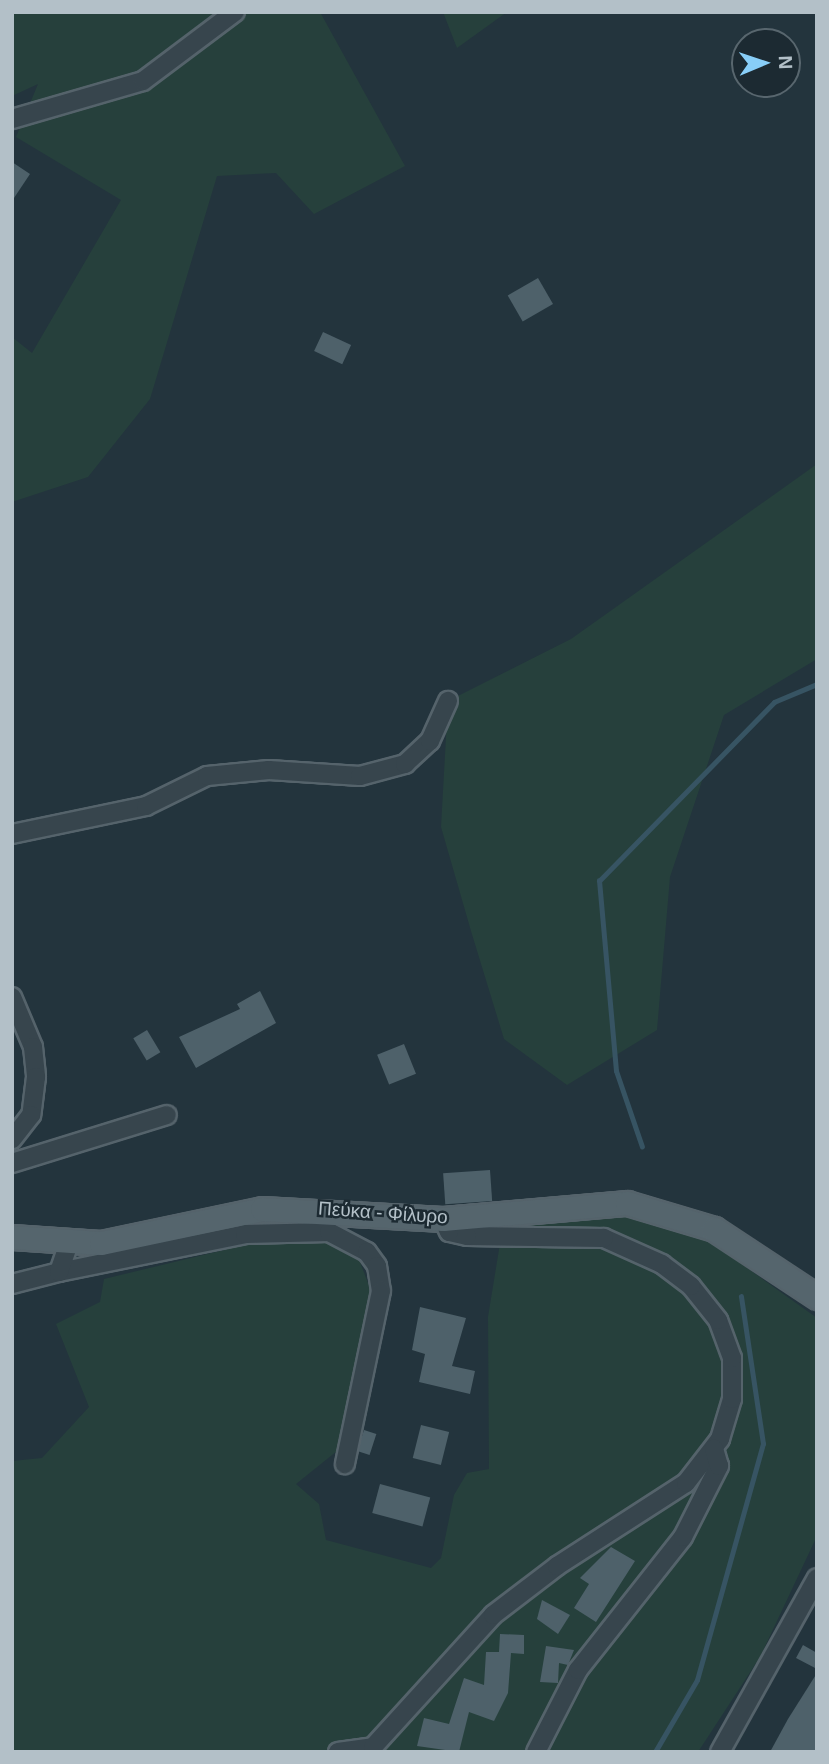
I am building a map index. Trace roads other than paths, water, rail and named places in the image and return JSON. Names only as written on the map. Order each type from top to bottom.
[{"type":"main road","name":"Πεύκα - Φίλυρο","points":[[12,1237],[69,1243],[137,1238],[210,1216],[262,1209],[443,1219],[612,1203],[660,1208],[734,1238],[817,1297]]},
{"type":"street","points":[[12,119],[144,81],[235,12]]},
{"type":"street","points":[[12,834],[146,806],[207,776],[269,770],[360,776],[405,764],[430,741],[448,701]]},
{"type":"street","points":[[12,998],[33,1047],[36,1077],[31,1115],[12,1139]]},
{"type":"street","points":[[12,1163],[167,1115]]},
{"type":"street","points":[[338,1752],[381,1749],[493,1615],[556,1566],[671,1495],[714,1449],[732,1399],[732,1358],[718,1320],[691,1286],[612,1240],[467,1236],[449,1232],[443,1219]]},
{"type":"street","points":[[12,1284],[245,1234],[329,1232],[367,1252],[377,1266],[381,1291],[345,1464]]},
{"type":"street","points":[[59,1272],[69,1243]]},
{"type":"street","points":[[537,1752],[578,1670],[683,1537],[719,1466],[714,1449]]},
{"type":"street","points":[[720,1752],[817,1578]]},
{"type":"waterway","points":[[642,1147],[616,1071],[599,881],[774,702],[817,684]]},
{"type":"waterway","points":[[655,1752],[697,1680],[763,1444],[741,1297]]}]
